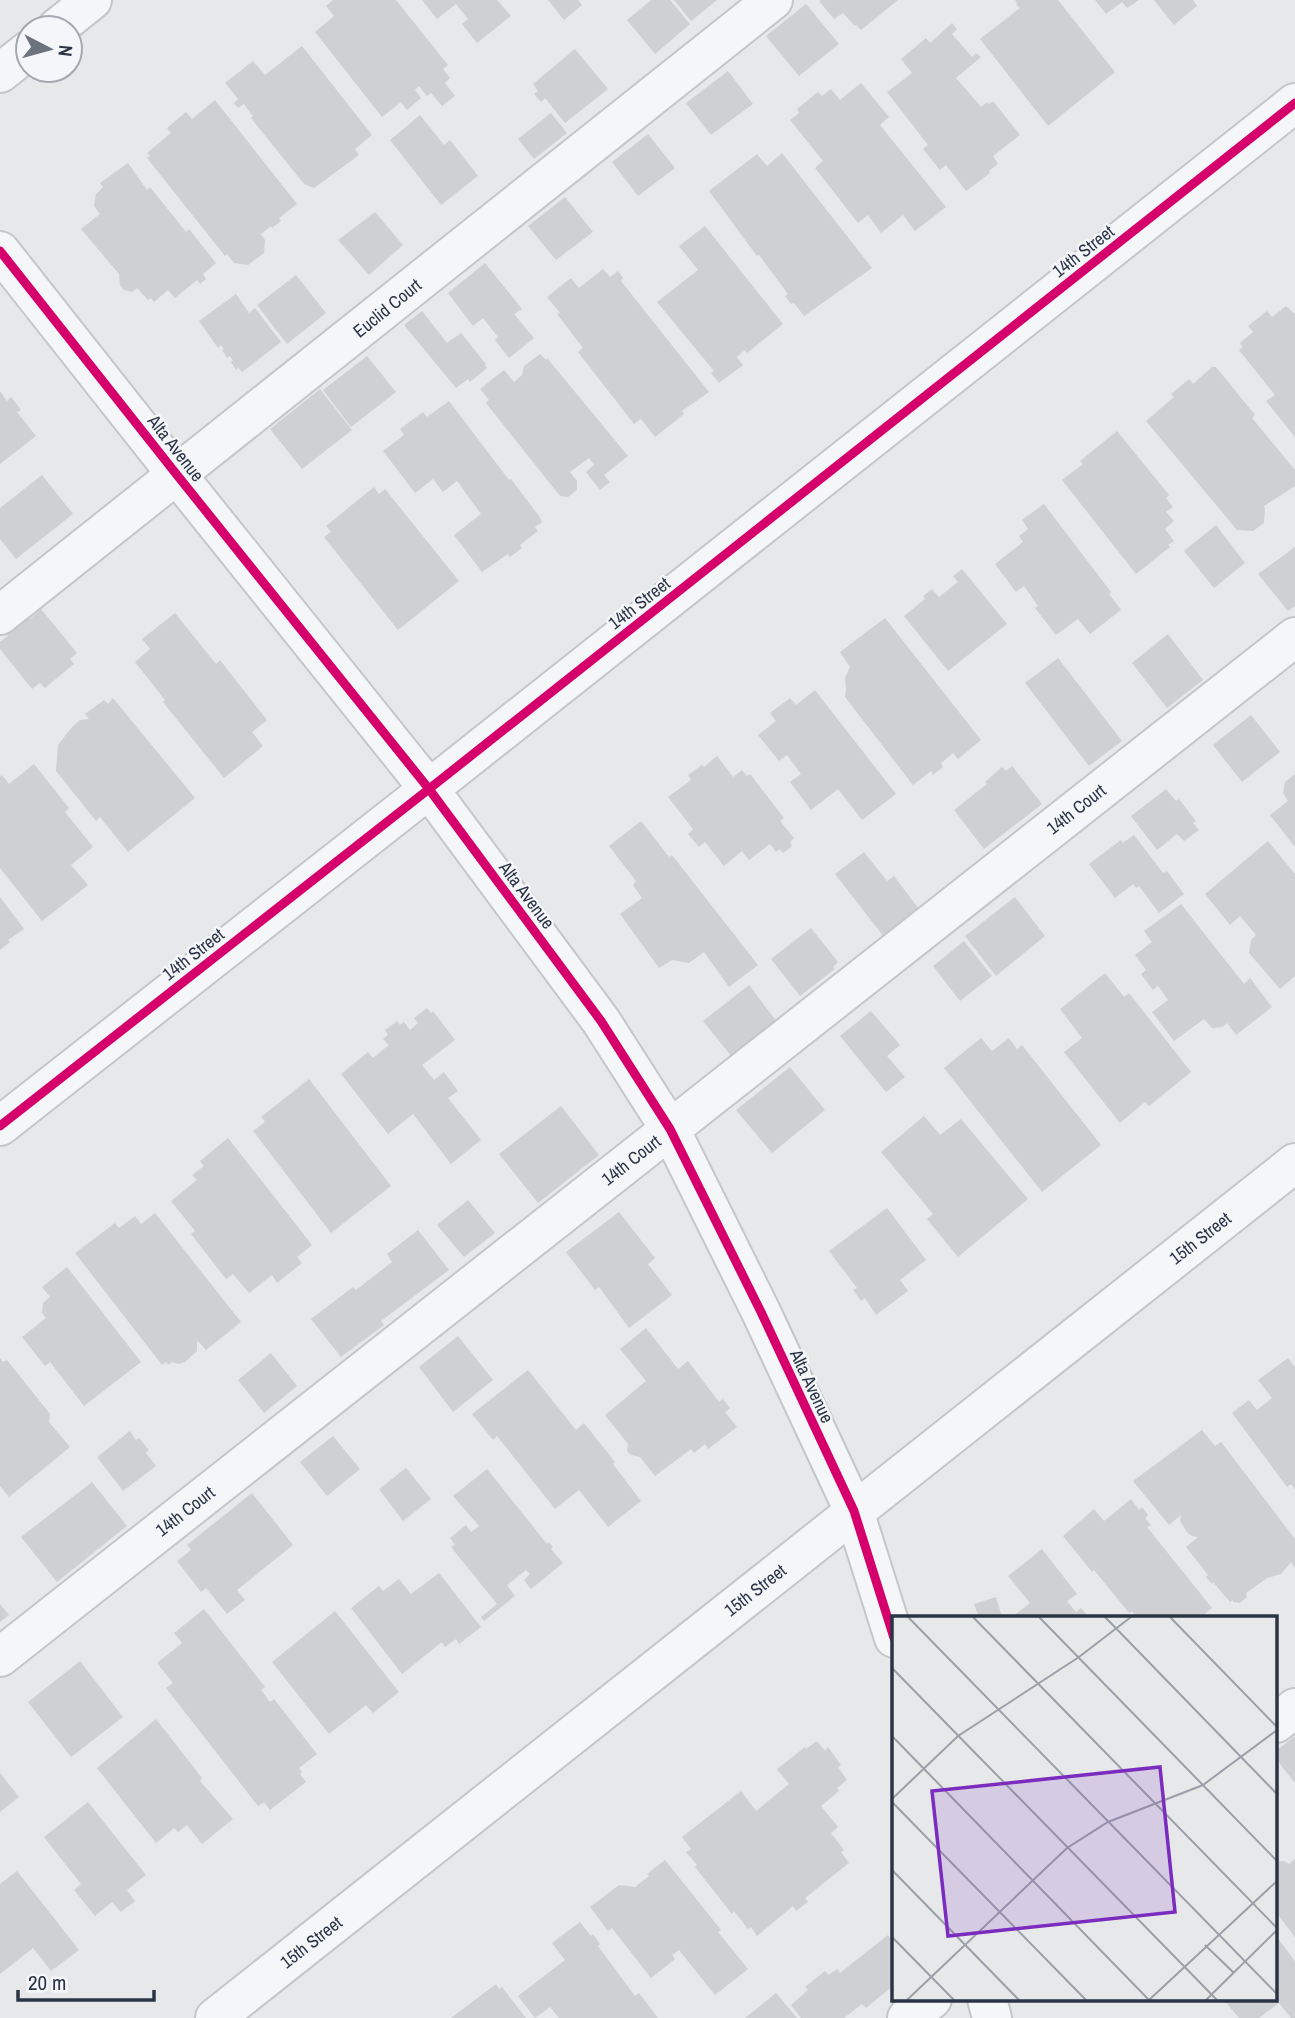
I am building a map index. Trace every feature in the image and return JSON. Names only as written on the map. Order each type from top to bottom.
[{"type":"street","points":[[74,14],[92,0]]},
{"type":"street","name":"Euclid Court","points":[[0,615],[773,0]]},
{"type":"street","points":[[0,73],[14,62]]},
{"type":"street","name":"14th Street","points":[[0,1126],[1295,103]]},
{"type":"street","name":"Alta Avenue","points":[[0,251],[429,789],[601,1021],[670,1129],[761,1312],[853,1511],[892,1632]]},
{"type":"street","name":"14th Court","points":[[0,1657],[1295,637]]},
{"type":"street","name":"15th Street","points":[[215,2018],[1295,1163]]},
{"type":"street","points":[[1278,1721],[1295,1708]]},
{"type":"street","points":[[907,2018],[931,2000]]},
{"type":"street","points":[[987,2000],[992,2018]]},
{"type":"building","points":[[333,0],[396,0],[448,65],[443,69],[450,78],[445,83],[455,96],[442,106],[431,93],[427,96],[419,86],[415,90],[421,98],[407,110],[401,102],[382,117],[315,32],[334,16],[326,6]]},
{"type":"building","points":[[422,0],[497,0],[511,16],[477,43],[462,24],[468,19],[456,4],[437,19]]},
{"type":"building","points":[[548,0],[578,0],[582,5],[564,20]]},
{"type":"building","points":[[651,0],[670,0],[690,24],[655,54],[627,20]]},
{"type":"building","points":[[674,0],[717,0],[691,21]]},
{"type":"building","points":[[898,0],[861,30],[843,13],[834,19],[819,1]]},
{"type":"building","points":[[1015,0],[1058,0],[1115,72],[1048,126],[980,39],[1020,8]]},
{"type":"building","points":[[1095,0],[1139,0],[1127,8],[1122,2],[1106,14]]},
{"type":"building","points":[[1154,0],[1193,0],[1197,6],[1174,25]]},
{"type":"building","points":[[806,4],[839,44],[799,76],[766,36]]},
{"type":"building","points":[[952,23],[957,29],[952,34],[972,57],[976,53],[981,57],[956,78],[981,107],[993,101],[1020,135],[993,156],[998,164],[966,191],[946,165],[940,170],[923,149],[928,145],[887,92],[912,73],[901,59],[926,38],[930,43]]},
{"type":"building","points":[[302,46],[372,135],[355,149],[359,155],[314,188],[304,184],[251,118],[253,116],[244,104],[238,108],[234,103],[238,99],[225,83],[253,61],[265,75]]},
{"type":"building","points":[[575,49],[608,89],[565,123],[545,98],[541,102],[534,94],[538,91],[533,84]]},
{"type":"building","points":[[728,71],[753,104],[711,135],[686,103]]},
{"type":"building","points":[[861,83],[889,117],[880,125],[946,207],[915,231],[903,215],[881,233],[868,215],[858,223],[815,168],[823,161],[790,120],[799,113],[797,109],[818,92],[822,96],[831,89],[840,100]]},
{"type":"building","points":[[215,100],[297,204],[279,218],[281,221],[261,234],[265,240],[264,253],[248,265],[234,263],[227,254],[225,256],[147,158],[150,156],[147,153],[171,133],[167,128],[186,112],[192,119]]},
{"type":"building","points":[[551,113],[567,133],[534,159],[518,139]]},
{"type":"building","points":[[420,115],[444,145],[450,140],[478,176],[441,205],[390,140]]},
{"type":"building","points":[[648,134],[675,168],[638,196],[612,162]]},
{"type":"building","points":[[782,153],[872,268],[804,316],[794,303],[791,304],[785,296],[788,294],[709,191],[757,154],[767,166]]},
{"type":"building","points":[[128,163],[147,190],[150,187],[186,232],[189,229],[216,263],[203,274],[206,279],[200,284],[197,280],[175,298],[168,290],[154,302],[151,298],[148,300],[137,288],[132,292],[124,290],[120,285],[119,274],[81,229],[100,214],[94,206],[96,194],[103,187],[100,183]]},
{"type":"building","points":[[565,197],[593,232],[556,260],[528,226]]},
{"type":"building","points":[[375,212],[403,245],[369,275],[338,240]]},
{"type":"building","points":[[705,226],[783,324],[747,353],[745,350],[737,357],[743,365],[719,383],[711,373],[714,371],[657,302],[698,270],[679,246]]},
{"type":"building","points":[[485,263],[522,309],[514,314],[534,338],[509,358],[495,340],[498,337],[483,318],[473,326],[448,293]]},
{"type":"building","points":[[603,269],[610,277],[618,271],[623,278],[621,281],[709,392],[682,411],[684,414],[655,437],[641,419],[634,424],[578,352],[583,348],[547,297],[571,278],[579,288]]},
{"type":"building","points":[[296,275],[326,313],[287,344],[257,305]]},
{"type":"building","points":[[236,294],[249,313],[255,308],[281,342],[242,372],[238,367],[236,370],[230,356],[227,358],[221,345],[218,348],[199,321]]},
{"type":"building","points":[[1286,306],[1295,314],[1295,437],[1266,401],[1275,395],[1239,350],[1243,347],[1240,343],[1253,332],[1248,326],[1267,311],[1272,317]]},
{"type":"building","points":[[422,311],[447,343],[461,333],[487,368],[470,382],[468,379],[456,388],[404,325]]},
{"type":"building","points":[[540,354],[546,360],[547,358],[628,456],[604,475],[610,482],[600,490],[586,472],[594,465],[589,458],[570,472],[577,481],[577,490],[568,497],[560,496],[486,403],[489,400],[480,389],[504,370],[514,382],[522,375],[524,366]]},
{"type":"building","points":[[367,356],[396,392],[351,427],[323,390]]},
{"type":"building","points":[[1212,367],[1216,367],[1255,415],[1252,418],[1295,470],[1295,486],[1264,506],[1264,523],[1253,531],[1237,530],[1146,421],[1174,397],[1171,394],[1189,379],[1193,384]]},
{"type":"building","points":[[320,389],[352,430],[302,469],[270,429]]},
{"type":"building","points":[[0,391],[7,401],[11,397],[21,410],[17,412],[36,436],[0,464]]},
{"type":"building","points":[[449,401],[542,522],[535,527],[538,531],[520,545],[522,548],[482,572],[454,535],[481,514],[457,481],[443,492],[433,479],[415,493],[383,451],[404,435],[400,429],[423,412],[427,417]]},
{"type":"building","points":[[1117,431],[1169,495],[1166,498],[1173,507],[1166,512],[1174,521],[1165,529],[1174,541],[1136,574],[1062,480],[1083,464],[1080,461]]},
{"type":"building","points":[[42,475],[73,514],[16,559],[0,539],[0,508]]},
{"type":"building","points":[[374,487],[379,494],[385,489],[459,581],[398,630],[324,537],[331,532],[326,526]]},
{"type":"building","points":[[1044,504],[1111,592],[1109,594],[1121,610],[1090,634],[1078,619],[1056,635],[1035,608],[1038,606],[1024,586],[1016,592],[995,564],[1023,542],[1019,536],[1028,529],[1022,520]]},
{"type":"building","points":[[1216,525],[1245,563],[1214,588],[1184,551]]},
{"type":"building","points":[[1295,547],[1295,606],[1288,611],[1258,574]]},
{"type":"building","points":[[962,569],[1007,624],[948,671],[904,616],[925,599],[923,596],[932,589],[939,597],[958,582],[953,576]]},
{"type":"building","points":[[41,609],[77,653],[70,659],[74,664],[45,688],[40,683],[32,689],[0,649],[0,642],[8,636],[6,632],[26,615],[30,619]]},
{"type":"building","points":[[175,613],[216,664],[220,660],[267,720],[252,732],[263,746],[224,778],[163,702],[165,700],[135,662],[150,649],[142,639]]},
{"type":"building","points":[[885,618],[981,740],[958,759],[953,753],[941,763],[943,767],[933,775],[931,771],[913,785],[845,697],[845,678],[850,667],[840,652]]},
{"type":"building","points":[[1168,634],[1203,680],[1167,708],[1132,663]]},
{"type":"building","points":[[1058,658],[1122,741],[1089,766],[1025,683]]},
{"type":"building","points":[[815,690],[896,794],[862,820],[838,789],[811,810],[790,782],[801,774],[787,755],[779,761],[758,735],[776,721],[770,713],[790,698],[796,705]]},
{"type":"building","points":[[113,698],[195,798],[128,852],[100,817],[96,821],[56,771],[58,745],[72,727],[80,720],[89,719],[85,714],[104,700],[108,704]]},
{"type":"building","points":[[1251,715],[1280,752],[1242,782],[1213,745]]},
{"type":"building","points":[[717,756],[733,777],[742,770],[747,776],[750,774],[784,818],[780,821],[794,838],[790,842],[792,846],[783,853],[780,849],[776,852],[770,844],[749,860],[742,851],[724,866],[705,842],[699,847],[688,834],[693,829],[668,797],[691,780],[688,775]]},
{"type":"building","points":[[34,764],[69,808],[65,812],[93,847],[71,865],[88,885],[42,921],[0,868],[0,777],[2,775],[9,784]]},
{"type":"building","points":[[1012,766],[1042,804],[984,849],[954,810],[987,784],[985,782],[1002,767],[1006,771]]},
{"type":"building","points":[[1295,774],[1295,847],[1270,815],[1288,801],[1283,793],[1285,782]]},
{"type":"building","points":[[1166,789],[1176,801],[1179,799],[1196,821],[1193,823],[1199,830],[1184,841],[1177,834],[1157,850],[1131,816]]},
{"type":"building","points":[[641,821],[669,857],[672,855],[758,965],[729,987],[704,952],[689,963],[672,960],[659,968],[620,914],[642,898],[633,885],[636,881],[609,846]]},
{"type":"building","points":[[1134,835],[1163,873],[1167,871],[1184,894],[1159,913],[1139,886],[1136,888],[1133,884],[1115,898],[1089,864],[1121,840],[1123,843]]},
{"type":"building","points":[[1268,841],[1295,874],[1295,976],[1280,989],[1249,953],[1251,940],[1256,935],[1240,916],[1230,925],[1205,894]]},
{"type":"building","points":[[864,852],[887,881],[894,876],[919,909],[884,937],[835,874]]},
{"type":"building","points":[[0,897],[24,929],[8,940],[10,942],[0,950]]},
{"type":"building","points":[[1015,897],[1045,936],[996,976],[965,936]]},
{"type":"building","points":[[1181,904],[1244,984],[1250,978],[1272,1007],[1236,1035],[1227,1023],[1223,1027],[1212,1028],[1204,1019],[1174,1041],[1152,1012],[1168,1000],[1158,986],[1153,990],[1141,974],[1146,970],[1135,955],[1152,942],[1144,931]]},
{"type":"building","points":[[811,928],[838,962],[833,967],[835,969],[800,996],[771,959]]},
{"type":"building","points":[[964,941],[992,976],[960,1001],[933,966]]},
{"type":"building","points":[[1105,973],[1124,997],[1129,993],[1191,1072],[1149,1106],[1145,1102],[1120,1123],[1064,1052],[1082,1038],[1060,1009]]},
{"type":"building","points":[[749,985],[777,1022],[732,1057],[703,1021]]},
{"type":"building","points":[[427,1008],[431,1013],[433,1011],[455,1040],[422,1065],[434,1080],[444,1072],[458,1091],[448,1098],[481,1140],[451,1164],[413,1114],[388,1134],[341,1074],[368,1052],[373,1058],[389,1045],[383,1039],[388,1035],[385,1030],[397,1021],[400,1025],[404,1022],[410,1030],[418,1023],[414,1018]]},
{"type":"building","points":[[871,1011],[900,1045],[887,1056],[905,1077],[886,1092],[840,1036]]},
{"type":"building","points":[[981,1038],[992,1051],[1009,1038],[1017,1049],[1022,1045],[1101,1145],[1042,1192],[944,1068]]},
{"type":"building","points":[[790,1067],[825,1110],[772,1153],[736,1110]]},
{"type":"building","points":[[309,1079],[391,1186],[331,1233],[253,1131],[265,1122],[261,1117]]},
{"type":"building","points":[[561,1106],[599,1155],[538,1203],[499,1154]]},
{"type":"building","points":[[924,1116],[940,1135],[961,1119],[1028,1199],[958,1257],[927,1219],[933,1214],[881,1152]]},
{"type":"building","points":[[228,1138],[312,1245],[297,1257],[302,1263],[277,1283],[272,1275],[249,1293],[233,1274],[226,1279],[191,1234],[195,1231],[171,1201],[197,1180],[192,1175],[204,1166],[200,1161]]},
{"type":"building","points":[[468,1200],[495,1233],[464,1257],[437,1225]]},
{"type":"building","points":[[887,1208],[926,1260],[900,1280],[908,1291],[876,1315],[865,1298],[861,1301],[853,1290],[857,1288],[829,1251]]},
{"type":"building","points":[[619,1212],[655,1258],[648,1264],[672,1295],[629,1328],[599,1287],[595,1290],[566,1252]]},
{"type":"building","points":[[155,1213],[241,1322],[206,1350],[198,1341],[197,1351],[185,1362],[178,1364],[172,1362],[168,1365],[166,1362],[162,1365],[75,1253],[115,1223],[119,1228],[135,1216],[141,1224]]},
{"type":"building","points":[[418,1230],[449,1270],[381,1321],[384,1325],[341,1357],[311,1319],[353,1287],[356,1290],[392,1262],[387,1254]]},
{"type":"building","points":[[67,1267],[141,1362],[84,1406],[50,1362],[45,1366],[22,1337],[46,1318],[42,1313],[43,1303],[50,1297],[42,1287]]},
{"type":"building","points":[[646,1328],[678,1369],[688,1361],[719,1402],[723,1399],[730,1408],[725,1412],[737,1427],[708,1449],[705,1444],[694,1453],[691,1449],[655,1476],[640,1457],[627,1451],[628,1444],[605,1415],[646,1381],[620,1349]]},
{"type":"building","points":[[458,1336],[493,1380],[453,1412],[419,1367]]},
{"type":"building","points":[[271,1353],[297,1386],[264,1413],[238,1380]]},
{"type":"building","points":[[0,1358],[3,1362],[7,1360],[50,1414],[49,1422],[70,1447],[9,1497],[0,1486]]},
{"type":"building","points":[[1288,1358],[1295,1367],[1295,1489],[1291,1484],[1287,1487],[1232,1413],[1249,1400],[1257,1410],[1272,1398],[1258,1380]]},
{"type":"building","points":[[528,1370],[576,1430],[584,1423],[641,1501],[608,1527],[579,1490],[555,1509],[497,1436],[493,1440],[472,1414]]},
{"type":"building","points":[[1202,1430],[1215,1446],[1221,1442],[1295,1539],[1295,1568],[1291,1562],[1281,1574],[1267,1578],[1246,1593],[1247,1597],[1240,1603],[1233,1600],[1230,1602],[1206,1577],[1208,1575],[1186,1547],[1198,1537],[1187,1532],[1180,1521],[1181,1515],[1169,1525],[1133,1481]]},
{"type":"building","points":[[130,1431],[136,1440],[139,1438],[149,1450],[146,1453],[156,1466],[123,1491],[97,1457]]},
{"type":"building","points":[[333,1436],[360,1469],[327,1496],[300,1462]]},
{"type":"building","points":[[406,1468],[431,1499],[403,1521],[379,1489]]},
{"type":"building","points":[[487,1469],[547,1544],[549,1542],[553,1547],[551,1549],[563,1563],[531,1589],[524,1580],[530,1574],[526,1570],[507,1585],[515,1596],[484,1621],[481,1617],[497,1604],[451,1547],[455,1545],[450,1538],[466,1525],[471,1532],[479,1526],[453,1496]]},
{"type":"building","points":[[92,1482],[127,1526],[57,1582],[21,1537]]},
{"type":"building","points":[[252,1493],[293,1545],[237,1590],[245,1600],[227,1614],[206,1588],[201,1592],[177,1561],[191,1550],[187,1545]]},
{"type":"building","points":[[1131,1499],[1139,1510],[1142,1507],[1148,1515],[1145,1518],[1151,1525],[1147,1527],[1212,1608],[1202,1616],[1136,1616],[1132,1611],[1129,1613],[1063,1536],[1094,1509],[1104,1521]]},
{"type":"building","points":[[1042,1549],[1077,1594],[1067,1601],[1076,1612],[1081,1608],[1087,1615],[1013,1616],[1030,1603],[1008,1576]]},
{"type":"building","points":[[439,1573],[481,1627],[459,1644],[456,1639],[445,1647],[442,1642],[402,1674],[351,1608],[379,1586],[383,1591],[399,1579],[411,1594]]},
{"type":"building","points":[[996,1597],[1002,1616],[979,1616],[974,1604]]},
{"type":"building","points":[[0,1604],[9,1615],[0,1622]]},
{"type":"building","points":[[204,1609],[265,1687],[261,1690],[270,1702],[274,1699],[317,1754],[299,1768],[306,1782],[270,1810],[264,1802],[258,1806],[166,1688],[173,1683],[157,1663],[182,1643],[174,1633]]},
{"type":"building","points":[[335,1611],[399,1692],[373,1713],[366,1705],[329,1734],[272,1662]]},
{"type":"building","points":[[80,1661],[123,1717],[71,1757],[28,1702]]},
{"type":"building","points":[[156,1719],[202,1778],[200,1781],[233,1819],[202,1844],[187,1825],[178,1832],[174,1828],[156,1843],[97,1768]]},
{"type":"building","points":[[1295,1736],[1295,1783],[1278,1762],[1278,1749]]},
{"type":"building","points":[[817,1741],[825,1751],[828,1747],[841,1765],[838,1767],[847,1780],[837,1788],[839,1791],[821,1806],[838,1827],[831,1833],[844,1850],[841,1852],[849,1863],[805,1898],[808,1902],[796,1911],[793,1906],[757,1936],[734,1911],[732,1914],[695,1867],[697,1865],[686,1852],[691,1849],[682,1837],[741,1791],[756,1811],[789,1784],[777,1769]]},
{"type":"building","points":[[0,1773],[19,1797],[0,1812]]},
{"type":"building","points":[[88,1802],[146,1875],[127,1890],[135,1901],[121,1912],[112,1902],[95,1916],[74,1890],[81,1884],[44,1837]]},
{"type":"building","points":[[1295,1859],[1295,1937],[1278,1915],[1278,1861],[1289,1864]]},
{"type":"building","points":[[665,1860],[721,1930],[718,1932],[748,1969],[715,1995],[679,1950],[672,1955],[675,1959],[651,1978],[612,1928],[608,1931],[590,1907],[619,1885],[635,1887]]},
{"type":"building","points":[[17,1871],[79,1950],[51,1971],[33,1948],[0,1974],[0,1884]]},
{"type":"building","points":[[580,1922],[591,1936],[593,1934],[600,1944],[598,1946],[635,1996],[639,1993],[658,2018],[559,2018],[550,2007],[535,2018],[518,1996],[565,1960],[552,1943]]},
{"type":"building","points":[[888,1935],[892,1940],[892,1987],[866,2008],[862,2004],[844,2018],[801,2018],[791,2005],[808,1990],[805,1987],[825,1971],[828,1975],[837,1969],[840,1973]]},
{"type":"building","points":[[1278,1939],[1295,1961],[1295,2018],[1291,2018],[1279,2003],[1259,2018],[1239,2018],[1224,2000],[1278,2000]]},
{"type":"building","points":[[496,1984],[499,1989],[502,1987],[526,2018],[451,2018]]},
{"type":"building","points":[[776,1993],[797,2018],[745,2018]]},
{"type":"cycle path","points":[[0,1126],[1295,103]]},
{"type":"cycle path","points":[[0,251],[429,789],[601,1021],[670,1129],[761,1312],[854,1511],[892,1632]]}]
